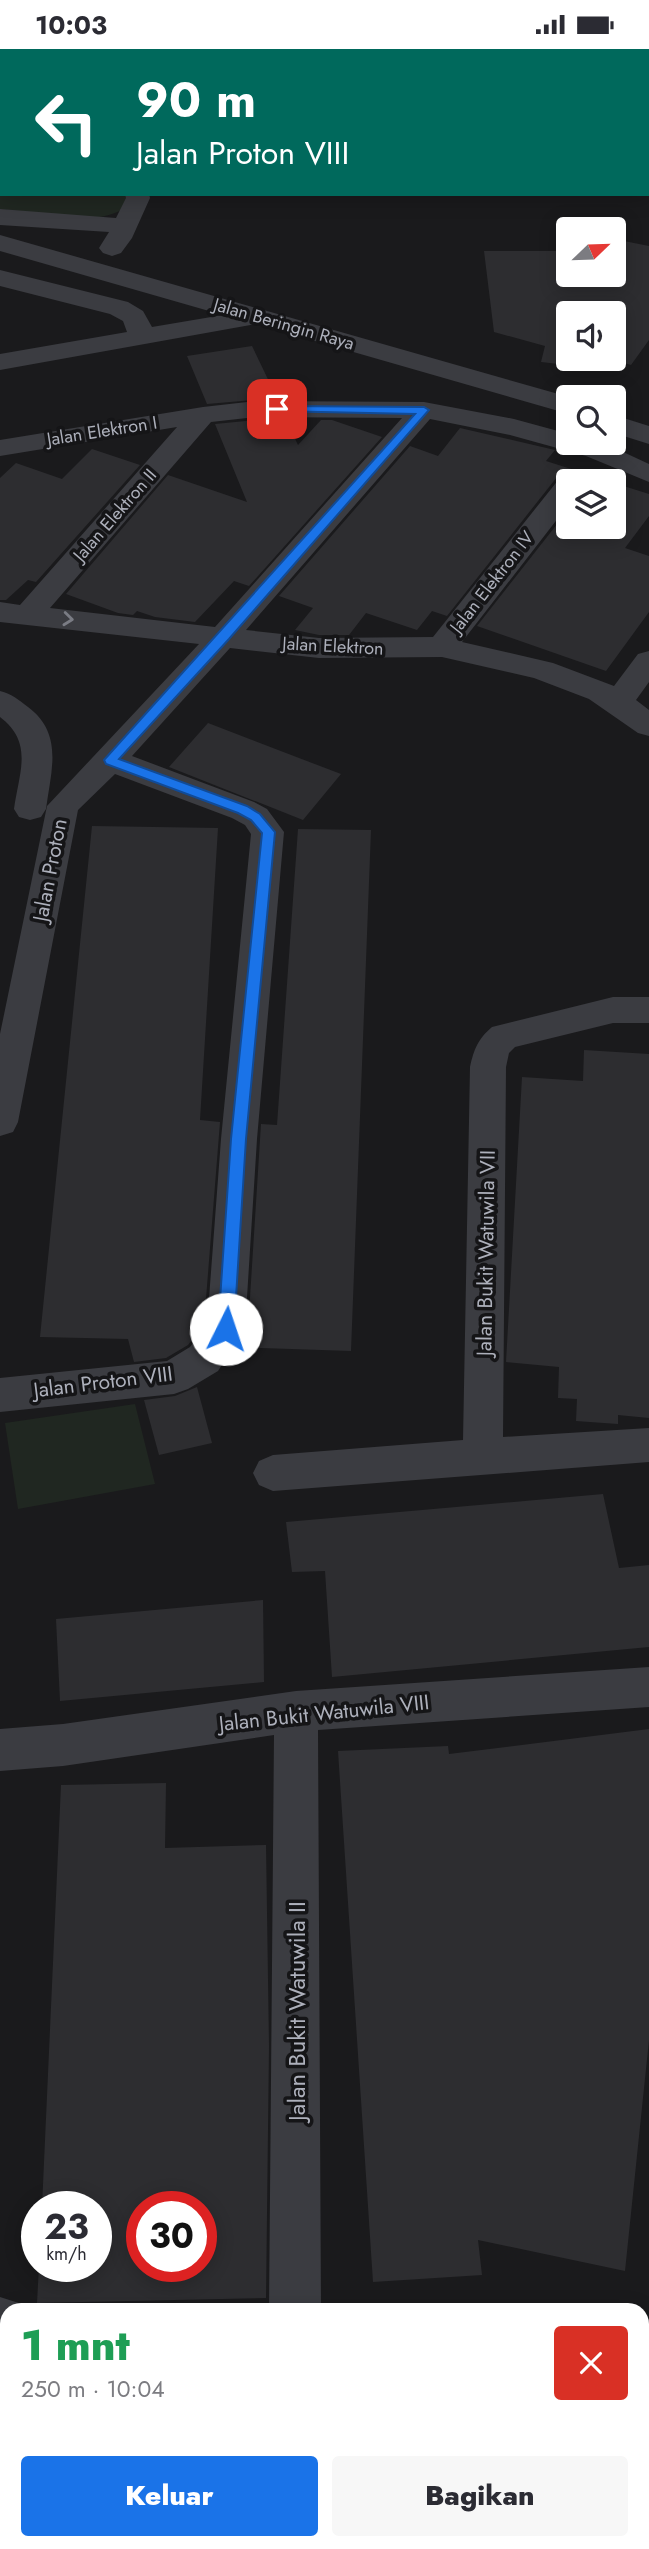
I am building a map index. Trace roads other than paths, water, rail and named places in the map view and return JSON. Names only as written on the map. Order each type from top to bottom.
[{"type":"street","points":[[95,269],[125,226],[137,196]]},
{"type":"street","points":[[0,217],[125,226]]},
{"type":"street","name":"Jalan Beringin Raya","points":[[0,243],[556,402]]},
{"type":"street","points":[[0,278],[119,308],[134,317],[143,337]]},
{"type":"street","points":[[0,362],[259,317]]},
{"type":"street","points":[[204,415],[257,409],[424,410],[514,427],[556,439]]},
{"type":"street","name":"Jalan Proton","points":[[0,1122],[14,978],[63,806],[173,693],[424,410]]},
{"type":"street","name":"Jalan Elektron I","points":[[0,448],[204,415]]},
{"type":"street","name":"Jalan Elektron II","points":[[13,613],[204,415]]},
{"type":"street","points":[[626,427],[649,436]]},
{"type":"street","points":[[602,455],[649,474]]},
{"type":"street","name":"Jalan Elektron IV","points":[[442,647],[556,501]]},
{"type":"street","name":"Jalan Elektron","points":[[13,613],[218,643],[319,648],[442,647],[542,670],[618,702],[649,726]]},
{"type":"street","points":[[618,702],[649,661]]},
{"type":"street","points":[[0,701],[30,724],[38,751],[15,809],[63,806]]},
{"type":"street","name":"Jalan Proton VIII","points":[[0,1395],[174,1377],[204,1359],[226,1329],[239,1139],[268,832],[256,817],[243,810],[110,760]]},
{"type":"street","name":"Jalan Bukit Watuwila VII","points":[[483,1456],[488,1067],[492,1047],[504,1036],[576,1017],[613,1010],[649,1010]]},
{"type":"street","points":[[273,1473],[649,1445]]},
{"type":"street","name":"Jalan Bukit Watuwila VIII","points":[[0,1751],[63,1745],[296,1711],[649,1687]]},
{"type":"street","name":"Jalan Bukit Watuwila II","points":[[295,2303],[296,1711]]}]
